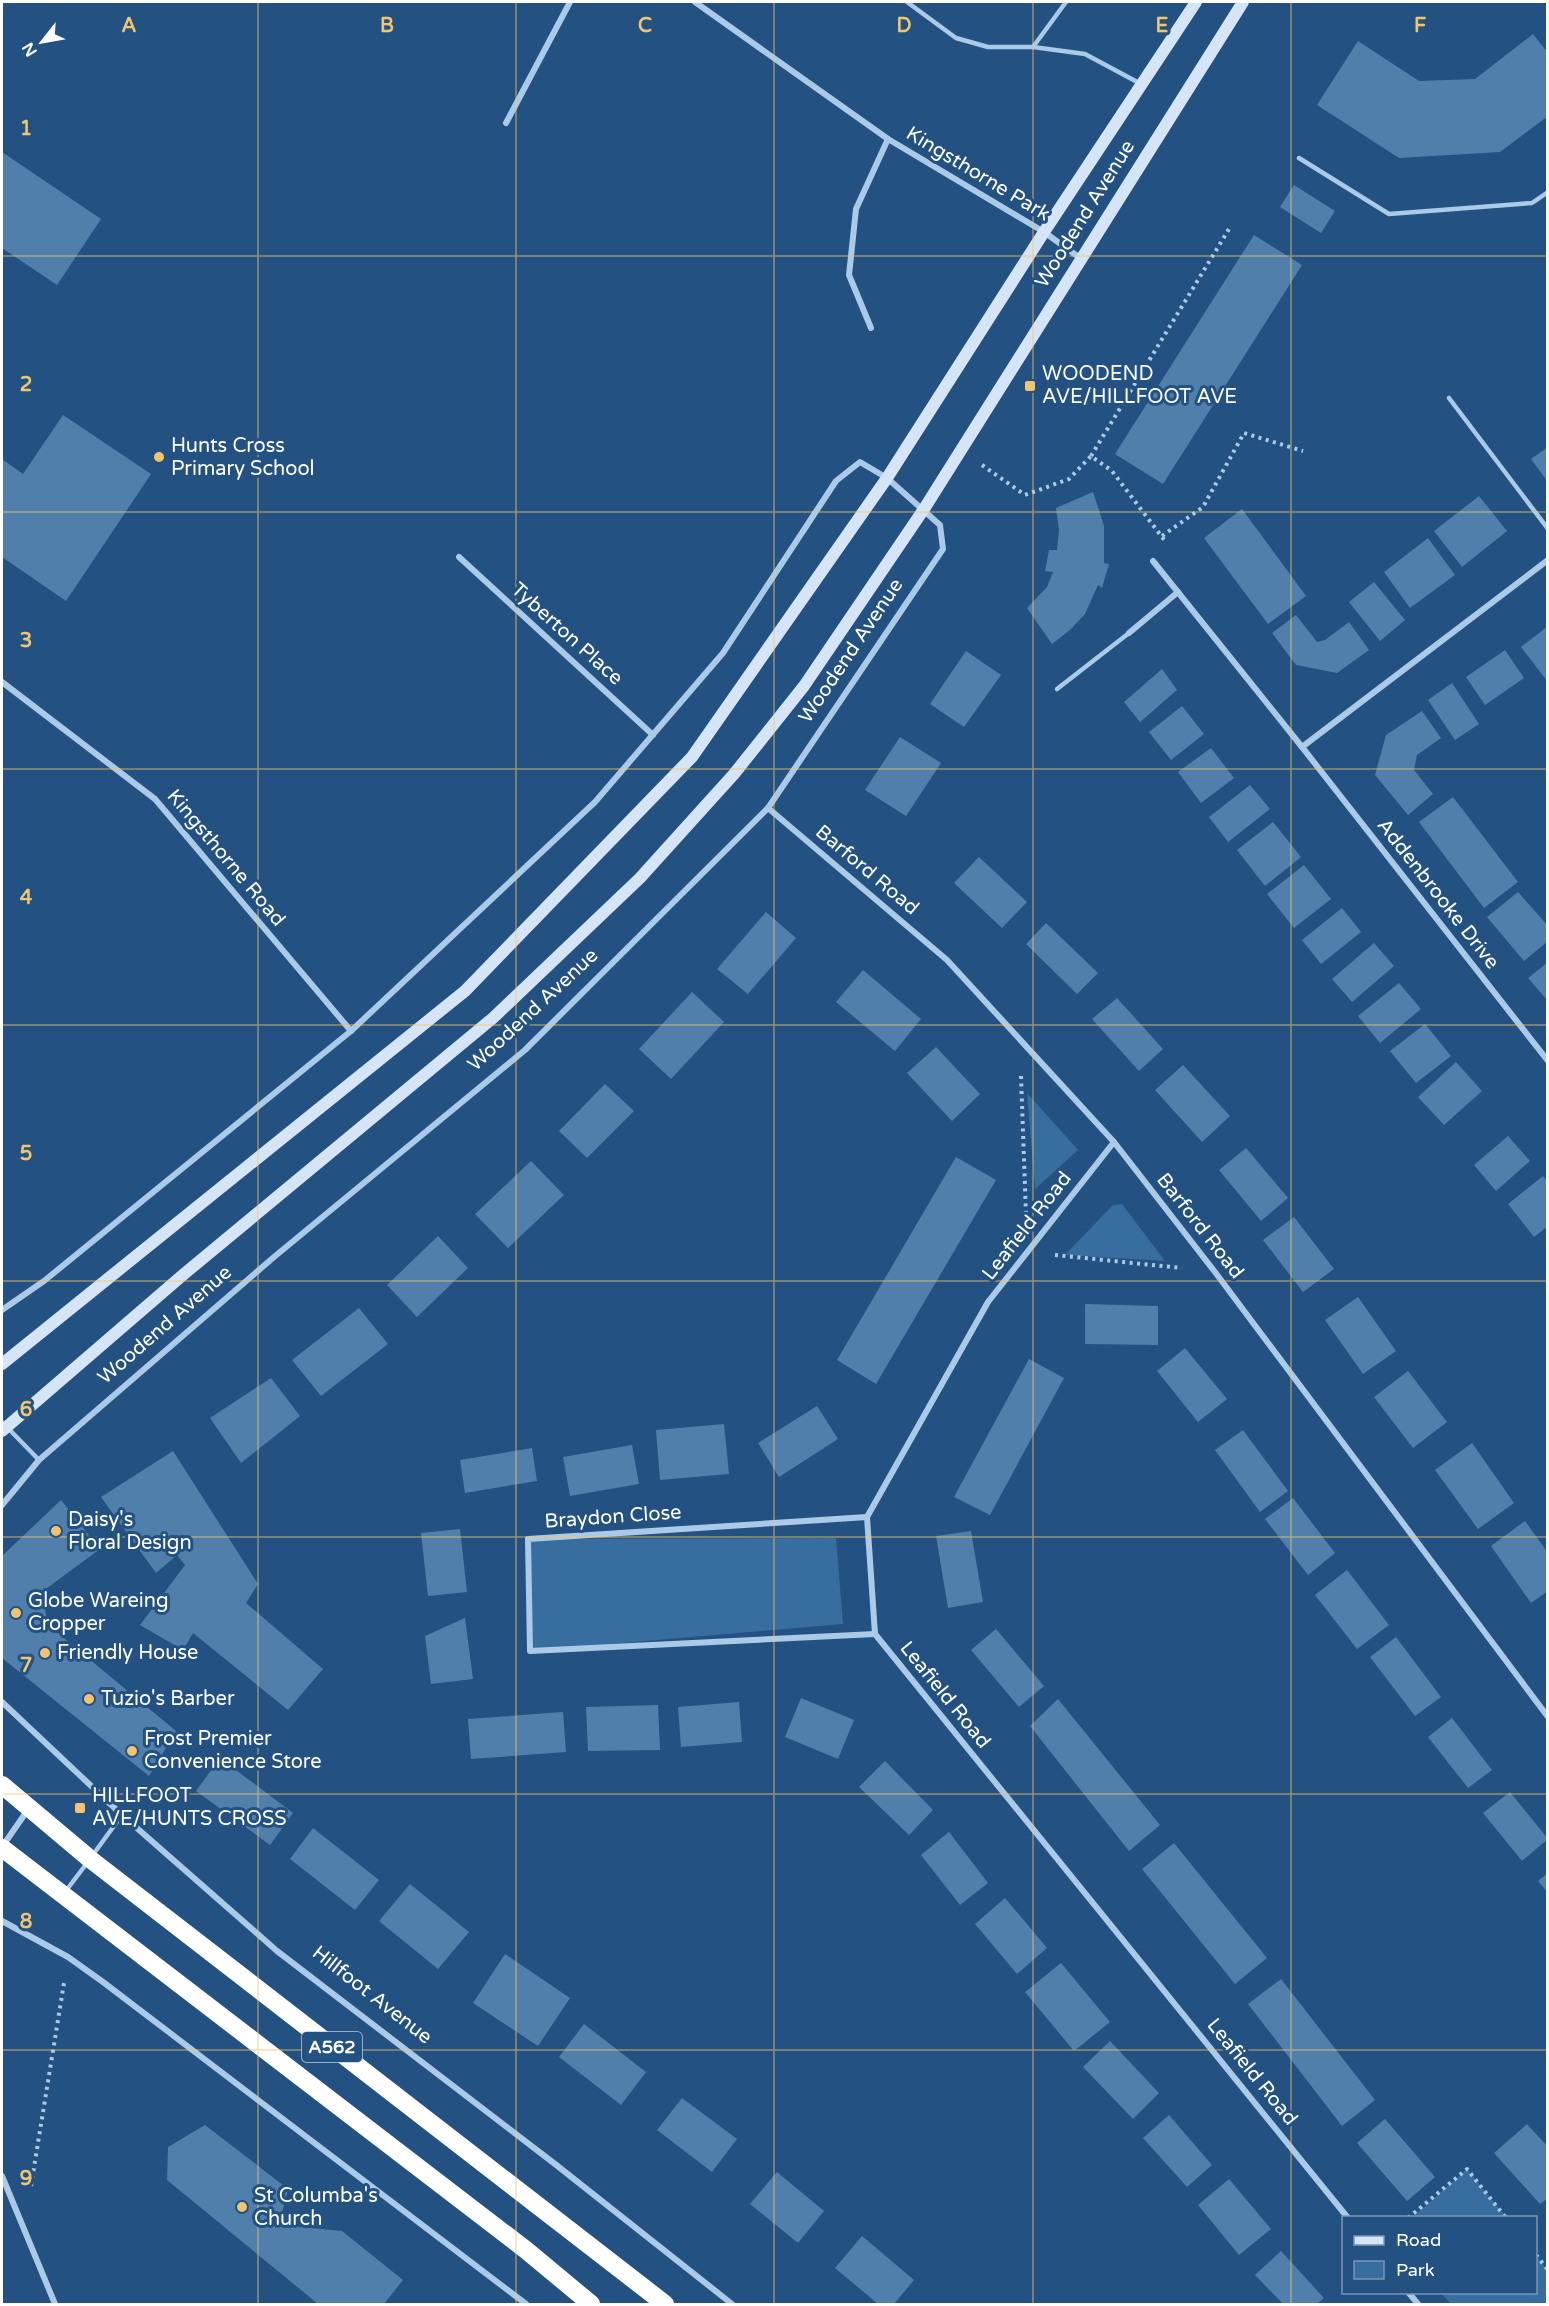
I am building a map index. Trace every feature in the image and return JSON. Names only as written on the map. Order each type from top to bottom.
[{"type":"highway","name":"A562","points":[[2,1785],[90,1859],[665,2304]]},
{"type":"highway","name":"A562","points":[[2,1848],[526,2250],[591,2304]]},
{"type":"street","points":[[506,123],[570,2]]},
{"type":"street","name":"Kingsthorne Park","points":[[695,2],[888,139],[1044,232],[1080,258]]},
{"type":"street","name":"Woodend Avenue","points":[[2,1364],[465,991],[692,757],[887,478],[1044,232],[1196,2]]},
{"type":"street","name":"Woodend Avenue","points":[[3,1427],[493,1018],[640,878],[734,774],[804,686],[924,509],[1243,2]]},
{"type":"street","name":"Kingsthorne Park","points":[[871,328],[849,274],[856,209],[888,139]]},
{"type":"street","points":[[2,1310],[44,1281],[351,1030],[596,802],[723,653],[836,481],[860,462],[887,478],[924,509]]},
{"type":"street","name":"Woodend Avenue","points":[[39,1460],[274,1257],[525,1050],[768,808],[943,549],[940,525],[924,509]]},
{"type":"street","name":"Tyberton Place","points":[[459,557],[653,735]]},
{"type":"street","points":[[1302,747],[1548,560]]},
{"type":"street","name":"Addenbrooke Drive","points":[[1153,561],[1548,1061]]},
{"type":"street","points":[[1129,633],[1178,592]]},
{"type":"street","name":"Kingsthorne Road","points":[[2,682],[155,799],[351,1030]]},
{"type":"street","name":"Barford Road","points":[[768,808],[947,960],[1114,1142],[1215,1272],[1548,1718]]},
{"type":"street","name":"Leafield Road","points":[[1114,1142],[988,1302],[867,1517],[874,1634],[1347,2216]]},
{"type":"street","points":[[2,1505],[39,1460]]},
{"type":"street","name":"Braydon Close","points":[[867,1517],[528,1539],[530,1651],[874,1634]]},
{"type":"street","name":"Hillfoot Avenue","points":[[2,1702],[122,1815],[277,1951],[555,2164],[732,2304]]},
{"type":"street","points":[[2,1848],[29,1808]]},
{"type":"street","points":[[2,1921],[68,1957],[526,2304]]},
{"type":"street","points":[[2,2176],[55,2304]]},
{"type":"lane","points":[[907,2],[956,38],[988,47],[1033,47],[1085,54],[1142,84]]},
{"type":"lane","points":[[1033,47],[1066,2]]},
{"type":"lane","points":[[1299,158],[1389,214],[1533,203],[1548,192]]},
{"type":"lane","points":[[1449,398],[1548,529]]},
{"type":"lane","points":[[1057,689],[1129,633]]},
{"type":"lane","points":[[3,1427],[39,1460]]},
{"type":"lane","points":[[63,1895],[122,1815]]},
{"type":"path","points":[[961,451],[1025,495],[1069,480],[1091,456],[1230,229]]},
{"type":"path","points":[[1162,536],[1203,507],[1244,433],[1303,452]]},
{"type":"path","points":[[1091,456],[1112,471],[1166,542],[1153,561]]},
{"type":"path","points":[[25,2228],[68,1957]]},
{"type":"path","points":[[1409,2216],[1467,2169],[1505,2216]]},
{"type":"path","points":[[1537,2256],[1548,2270]]},
{"type":"green space","points":[[1027,1093],[1078,1150],[1035,1189]]},
{"type":"green space","points":[[1122,1204],[1165,1261],[1065,1255],[1113,1205]]},
{"type":"green space","points":[[836,1538],[843,1624],[530,1651],[528,1539]]},
{"type":"green space","points":[[1467,2169],[1505,2216],[1414,2216]]},
{"type":"green space","points":[[1537,2256],[1547,2270],[1547,2304],[1451,2304],[1442,2294],[1537,2294]]},
{"type":"building","points":[[1533,34],[1548,53],[1548,116],[1500,152],[1399,158],[1317,105],[1358,41],[1419,81],[1475,79]]},
{"type":"building","points":[[2,152],[101,219],[57,285],[2,248]]},
{"type":"building","points":[[1294,185],[1335,211],[1321,233],[1280,207]]},
{"type":"building","points":[[1254,235],[1302,265],[1163,484],[1115,454]]},
{"type":"building","points":[[63,415],[151,474],[66,601],[2,557],[2,459],[23,474]]},
{"type":"building","points":[[1548,447],[1548,482],[1531,459]]},
{"type":"building","points":[[1093,492],[1104,526],[1104,563],[1109,564],[1102,588],[1098,585],[1085,614],[1052,644],[1027,608],[1047,587],[1053,572],[1045,571],[1049,550],[1057,550],[1059,530],[1056,508]]},
{"type":"building","points":[[1479,496],[1507,531],[1462,567],[1434,531]]},
{"type":"building","points":[[1242,509],[1306,596],[1268,624],[1204,538]]},
{"type":"building","points":[[1428,538],[1455,575],[1410,608],[1384,572]]},
{"type":"building","points":[[1374,582],[1405,620],[1380,641],[1349,602]]},
{"type":"building","points":[[1296,615],[1317,642],[1325,640],[1349,622],[1369,650],[1337,673],[1296,665],[1272,633]]},
{"type":"building","points":[[1548,626],[1548,682],[1521,647]]},
{"type":"building","points":[[1505,650],[1524,678],[1485,705],[1466,677]]},
{"type":"building","points":[[966,651],[1001,675],[964,727],[930,704]]},
{"type":"building","points":[[1162,669],[1177,690],[1140,722],[1124,702]]},
{"type":"building","points":[[1452,683],[1479,724],[1455,740],[1428,700]]},
{"type":"building","points":[[1182,706],[1204,734],[1171,760],[1149,732]]},
{"type":"building","points":[[1422,711],[1441,738],[1417,755],[1414,770],[1433,794],[1408,815],[1375,775],[1386,735]]},
{"type":"building","points":[[900,737],[941,763],[906,816],[865,790]]},
{"type":"building","points":[[1211,748],[1234,778],[1201,803],[1178,772]]},
{"type":"building","points":[[1250,785],[1270,809],[1228,842],[1209,817]]},
{"type":"building","points":[[1453,797],[1518,882],[1484,908],[1419,822]]},
{"type":"building","points":[[1273,822],[1301,857],[1265,886],[1237,850]]},
{"type":"building","points":[[979,857],[1027,902],[1002,928],[954,883]]},
{"type":"building","points":[[1304,865],[1331,899],[1294,928],[1267,894]]},
{"type":"building","points":[[1518,892],[1548,926],[1548,941],[1524,961],[1487,917]]},
{"type":"building","points":[[1342,908],[1361,932],[1321,964],[1302,940]]},
{"type":"building","points":[[766,912],[796,938],[748,994],[717,969]]},
{"type":"building","points":[[1046,923],[1098,973],[1077,994],[1026,944]]},
{"type":"building","points":[[1374,943],[1394,966],[1352,1002],[1332,979]]},
{"type":"building","points":[[1548,962],[1548,1001],[1528,978]]},
{"type":"building","points":[[863,970],[921,1019],[895,1051],[836,1002]]},
{"type":"building","points":[[1399,983],[1421,1009],[1380,1043],[1358,1016]]},
{"type":"building","points":[[692,992],[724,1022],[671,1079],[639,1049]]},
{"type":"building","points":[[1117,998],[1163,1049],[1139,1071],[1092,1019]]},
{"type":"building","points":[[1425,1024],[1451,1056],[1416,1083],[1390,1051]]},
{"type":"building","points":[[936,1047],[980,1094],[952,1121],[907,1073]]},
{"type":"building","points":[[1456,1062],[1482,1091],[1444,1125],[1418,1097]]},
{"type":"building","points":[[1183,1065],[1230,1116],[1202,1142],[1155,1090]]},
{"type":"building","points":[[605,1084],[634,1111],[587,1158],[559,1131]]},
{"type":"building","points":[[1508,1136],[1530,1161],[1496,1191],[1474,1165]]},
{"type":"building","points":[[1246,1148],[1288,1198],[1261,1221],[1219,1170]]},
{"type":"building","points":[[956,1157],[996,1180],[876,1384],[837,1360]]},
{"type":"building","points":[[531,1161],[564,1195],[508,1248],[475,1214]]},
{"type":"building","points":[[1543,1176],[1548,1182],[1548,1226],[1534,1237],[1508,1204]]},
{"type":"building","points":[[1294,1217],[1334,1269],[1303,1292],[1263,1240]]},
{"type":"building","points":[[438,1236],[468,1268],[417,1317],[387,1285]]},
{"type":"building","points":[[1358,1297],[1396,1351],[1363,1374],[1325,1320]]},
{"type":"building","points":[[1085,1304],[1158,1306],[1158,1345],[1085,1344]]},
{"type":"building","points":[[359,1308],[388,1344],[321,1396],[292,1360]]},
{"type":"building","points":[[1185,1348],[1227,1399],[1198,1422],[1157,1371]]},
{"type":"building","points":[[1029,1359],[1064,1378],[990,1515],[954,1497]]},
{"type":"building","points":[[1408,1371],[1447,1422],[1413,1448],[1374,1397]]},
{"type":"building","points":[[271,1378],[300,1416],[241,1463],[210,1418]]},
{"type":"building","points":[[817,1406],[838,1439],[779,1477],[758,1443]]},
{"type":"building","points":[[724,1424],[729,1474],[660,1480],[656,1430]]},
{"type":"building","points":[[1243,1430],[1288,1491],[1260,1512],[1215,1450]]},
{"type":"building","points":[[1472,1443],[1514,1503],[1478,1529],[1435,1470]]},
{"type":"building","points":[[632,1445],[639,1484],[570,1496],[563,1457]]},
{"type":"building","points":[[532,1448],[537,1481],[465,1493],[460,1460]]},
{"type":"building","points":[[173,1451],[258,1584],[246,1603],[323,1669],[288,1710],[193,1633],[183,1650],[140,1625],[185,1565],[177,1555],[156,1573],[101,1497]]},
{"type":"building","points":[[1293,1498],[1335,1553],[1308,1575],[1265,1519]]},
{"type":"building","points":[[61,1500],[100,1549],[43,1591],[47,1624],[176,1731],[149,1776],[2,1658],[2,1556]]},
{"type":"building","points":[[1525,1521],[1548,1553],[1548,1591],[1531,1603],[1491,1546]]},
{"type":"building","points":[[460,1529],[467,1592],[428,1596],[421,1533]]},
{"type":"building","points":[[971,1531],[983,1602],[948,1608],[936,1536]]},
{"type":"building","points":[[1347,1570],[1389,1625],[1357,1649],[1315,1595]]},
{"type":"building","points":[[465,1618],[473,1679],[431,1684],[425,1636]]},
{"type":"building","points":[[996,1629],[1044,1686],[1019,1707],[971,1650]]},
{"type":"building","points":[[1396,1637],[1441,1697],[1415,1716],[1370,1657]]},
{"type":"building","points":[[801,1698],[854,1720],[838,1759],[785,1737]]},
{"type":"building","points":[[1058,1699],[1160,1825],[1129,1851],[1030,1726]]},
{"type":"building","points":[[739,1702],[742,1742],[681,1747],[678,1707]]},
{"type":"building","points":[[658,1705],[660,1750],[588,1751],[586,1707]]},
{"type":"building","points":[[563,1712],[566,1752],[471,1759],[468,1719]]},
{"type":"building","points":[[1452,1718],[1492,1770],[1468,1788],[1428,1737]]},
{"type":"building","points":[[220,1758],[293,1813],[270,1845],[196,1791]]},
{"type":"building","points":[[885,1761],[933,1810],[909,1835],[859,1787]]},
{"type":"building","points":[[1510,1792],[1548,1839],[1522,1861],[1483,1813]]},
{"type":"building","points":[[313,1828],[379,1880],[355,1910],[290,1859]]},
{"type":"building","points":[[949,1832],[988,1883],[960,1905],[921,1855]]},
{"type":"building","points":[[1174,1843],[1267,1958],[1235,1984],[1142,1869]]},
{"type":"building","points":[[1548,1873],[1548,1893],[1538,1881]]},
{"type":"building","points":[[410,1884],[469,1932],[438,1969],[379,1921]]},
{"type":"building","points":[[1005,1898],[1047,1948],[1017,1974],[975,1924]]},
{"type":"building","points":[[505,1954],[570,1998],[538,2046],[473,2003]]},
{"type":"building","points":[[1061,1963],[1110,2022],[1074,2051],[1025,1992]]},
{"type":"building","points":[[1281,1979],[1375,2100],[1342,2126],[1248,2004]]},
{"type":"building","points":[[584,2024],[646,2072],[621,2105],[559,2057]]},
{"type":"building","points":[[1110,2041],[1159,2093],[1133,2119],[1083,2067]]},
{"type":"building","points":[[682,2098],[737,2139],[712,2172],[657,2130]]},
{"type":"building","points":[[1169,2115],[1212,2165],[1187,2187],[1143,2138]]},
{"type":"building","points":[[1385,2119],[1435,2177],[1407,2201],[1357,2143]]},
{"type":"building","points":[[1527,2124],[1548,2147],[1548,2198],[1540,2204],[1494,2153]]},
{"type":"building","name":"St Columba's Church","points":[[205,2125],[288,2189],[279,2225],[342,2231],[403,2280],[384,2304],[318,2304],[167,2180],[168,2147]]},
{"type":"building","points":[[777,2172],[824,2211],[798,2243],[750,2204]]},
{"type":"building","points":[[1229,2179],[1271,2229],[1239,2255],[1198,2205]]},
{"type":"building","points":[[862,2236],[914,2280],[894,2304],[878,2304],[835,2268]]},
{"type":"building","points":[[1281,2251],[1324,2298],[1317,2304],[1283,2304],[1255,2275]]},
{"type":"place","name":"WOODEND AVE/HILLFOOT AVE","points":[[1030,386]]},
{"type":"place","name":"Hunts Cross Primary School","points":[[159,457]]},
{"type":"place","name":"Daisy's Floral Design","points":[[56,1531]]},
{"type":"place","name":"Globe Wareing Cropper","points":[[16,1613]]},
{"type":"place","name":"Friendly House","points":[[45,1653]]},
{"type":"place","name":"Tuzio's Barber","points":[[89,1699]]},
{"type":"place","name":"Frost Premier Convenience Store","points":[[132,1751]]},
{"type":"place","name":"HILLFOOT AVE/HUNTS CROSS","points":[[80,1808]]},
{"type":"place","name":"St Columba's Church","points":[[242,2207]]}]
